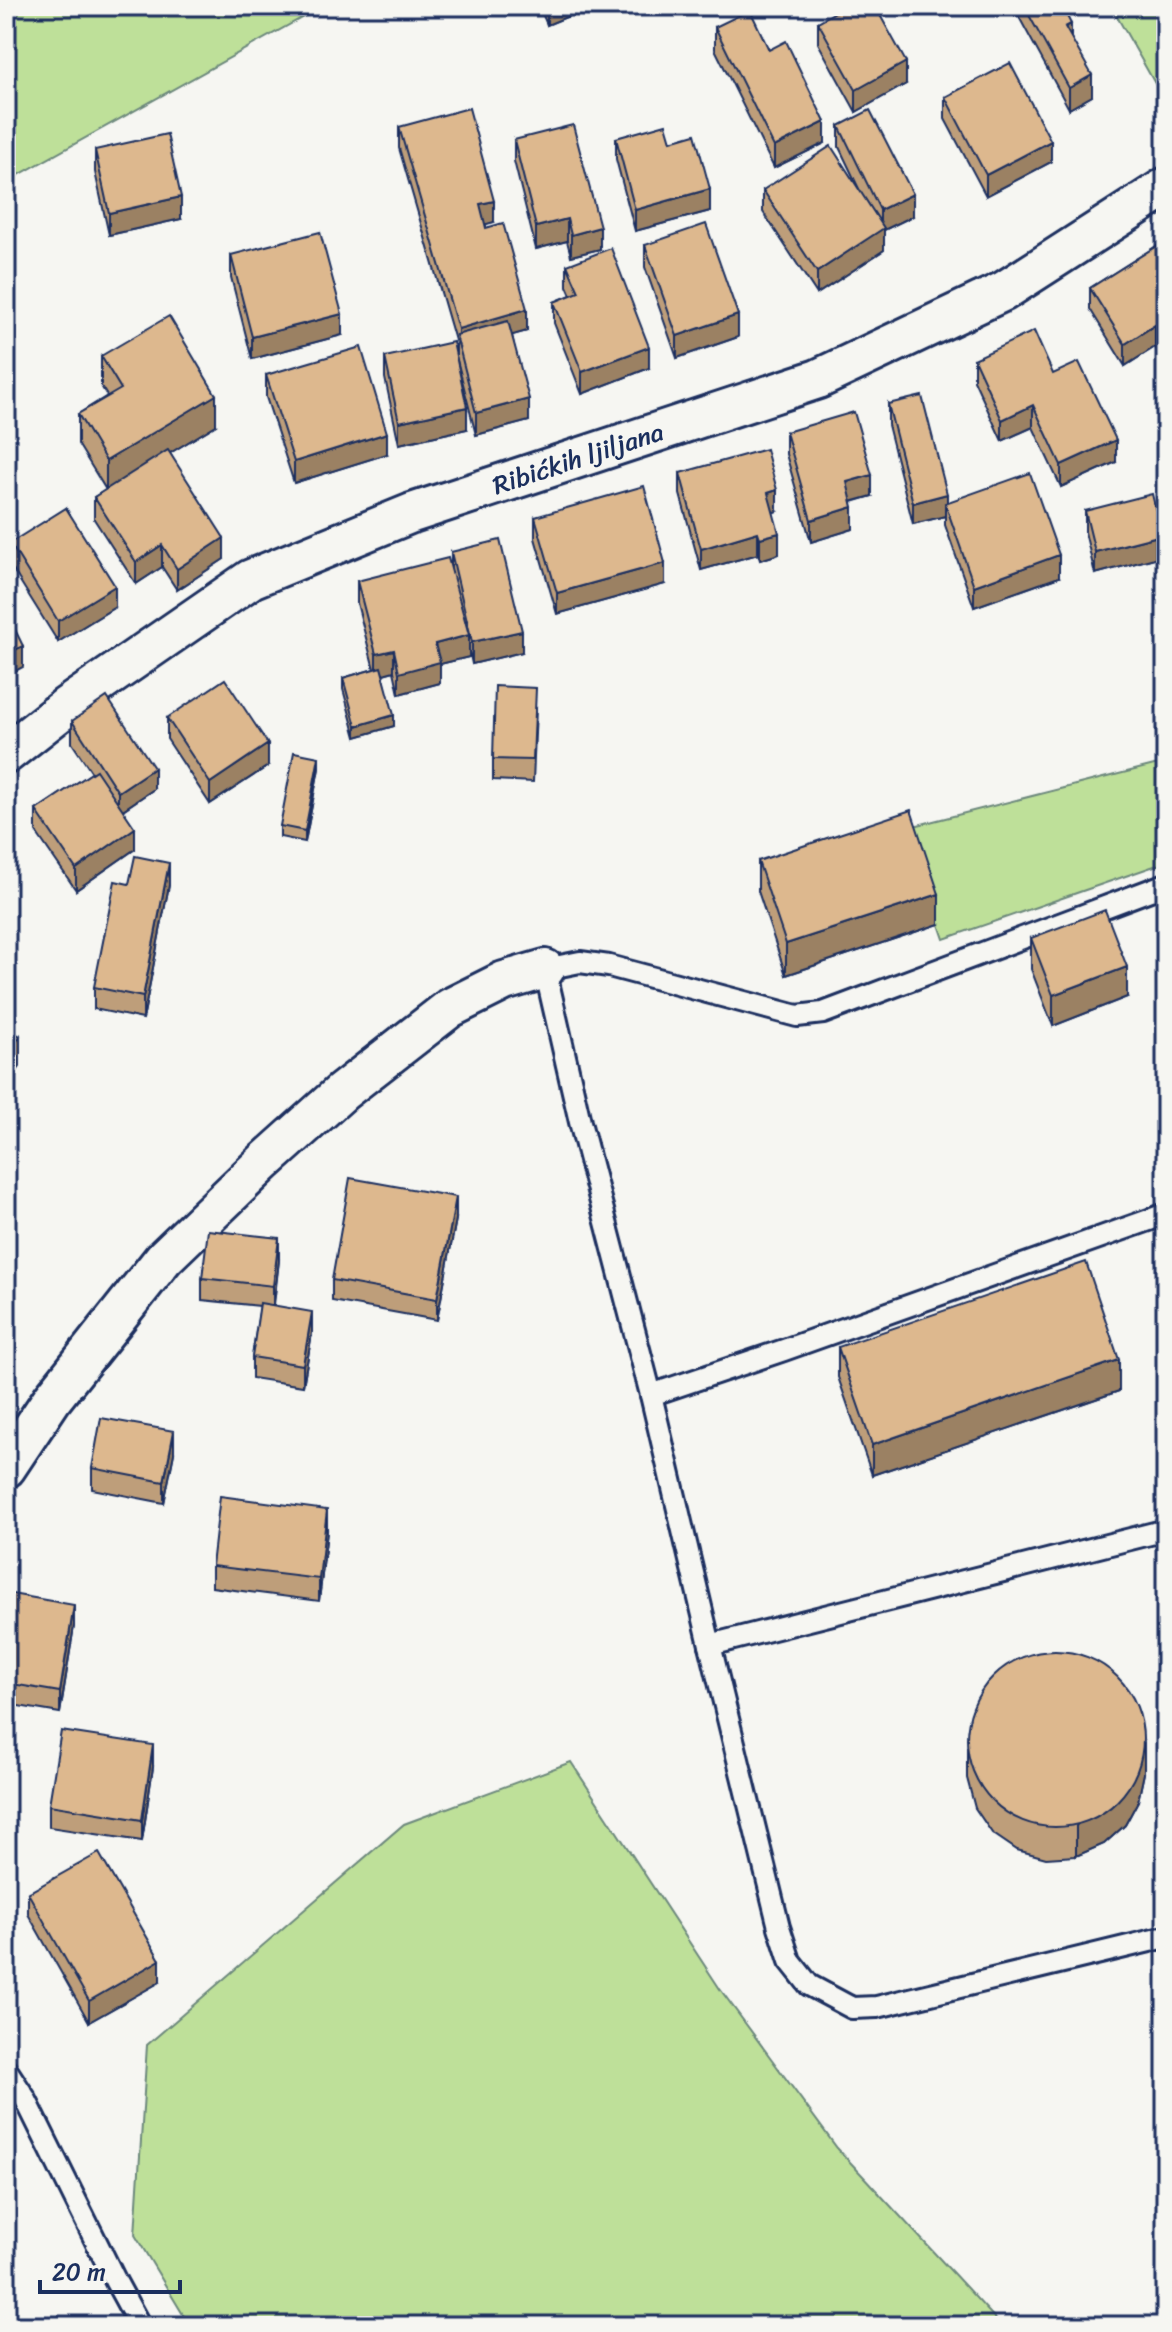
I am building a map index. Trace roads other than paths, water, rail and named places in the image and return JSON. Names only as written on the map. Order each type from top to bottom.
[{"type":"street","name":"Ribićkih ljiljana","points":[[6,754],[67,706],[251,579],[412,513],[818,379],[1004,291],[1166,187]]},
{"type":"street","points":[[6,1468],[52,1399],[164,1258],[264,1162],[342,1092],[450,1008],[504,981],[545,969]]},
{"type":"lane","points":[[1166,884],[823,1013],[797,1016],[609,966],[580,962],[545,969],[580,1122],[651,1395],[779,1927],[790,1961],[809,1985],[852,2008],[877,2007],[1166,1937]]},
{"type":"lane","points":[[651,1395],[1166,1214]]},
{"type":"lane","points":[[710,1645],[1166,1530]]},
{"type":"lane","points":[[6,2069],[25,2098],[140,2326]]}]
